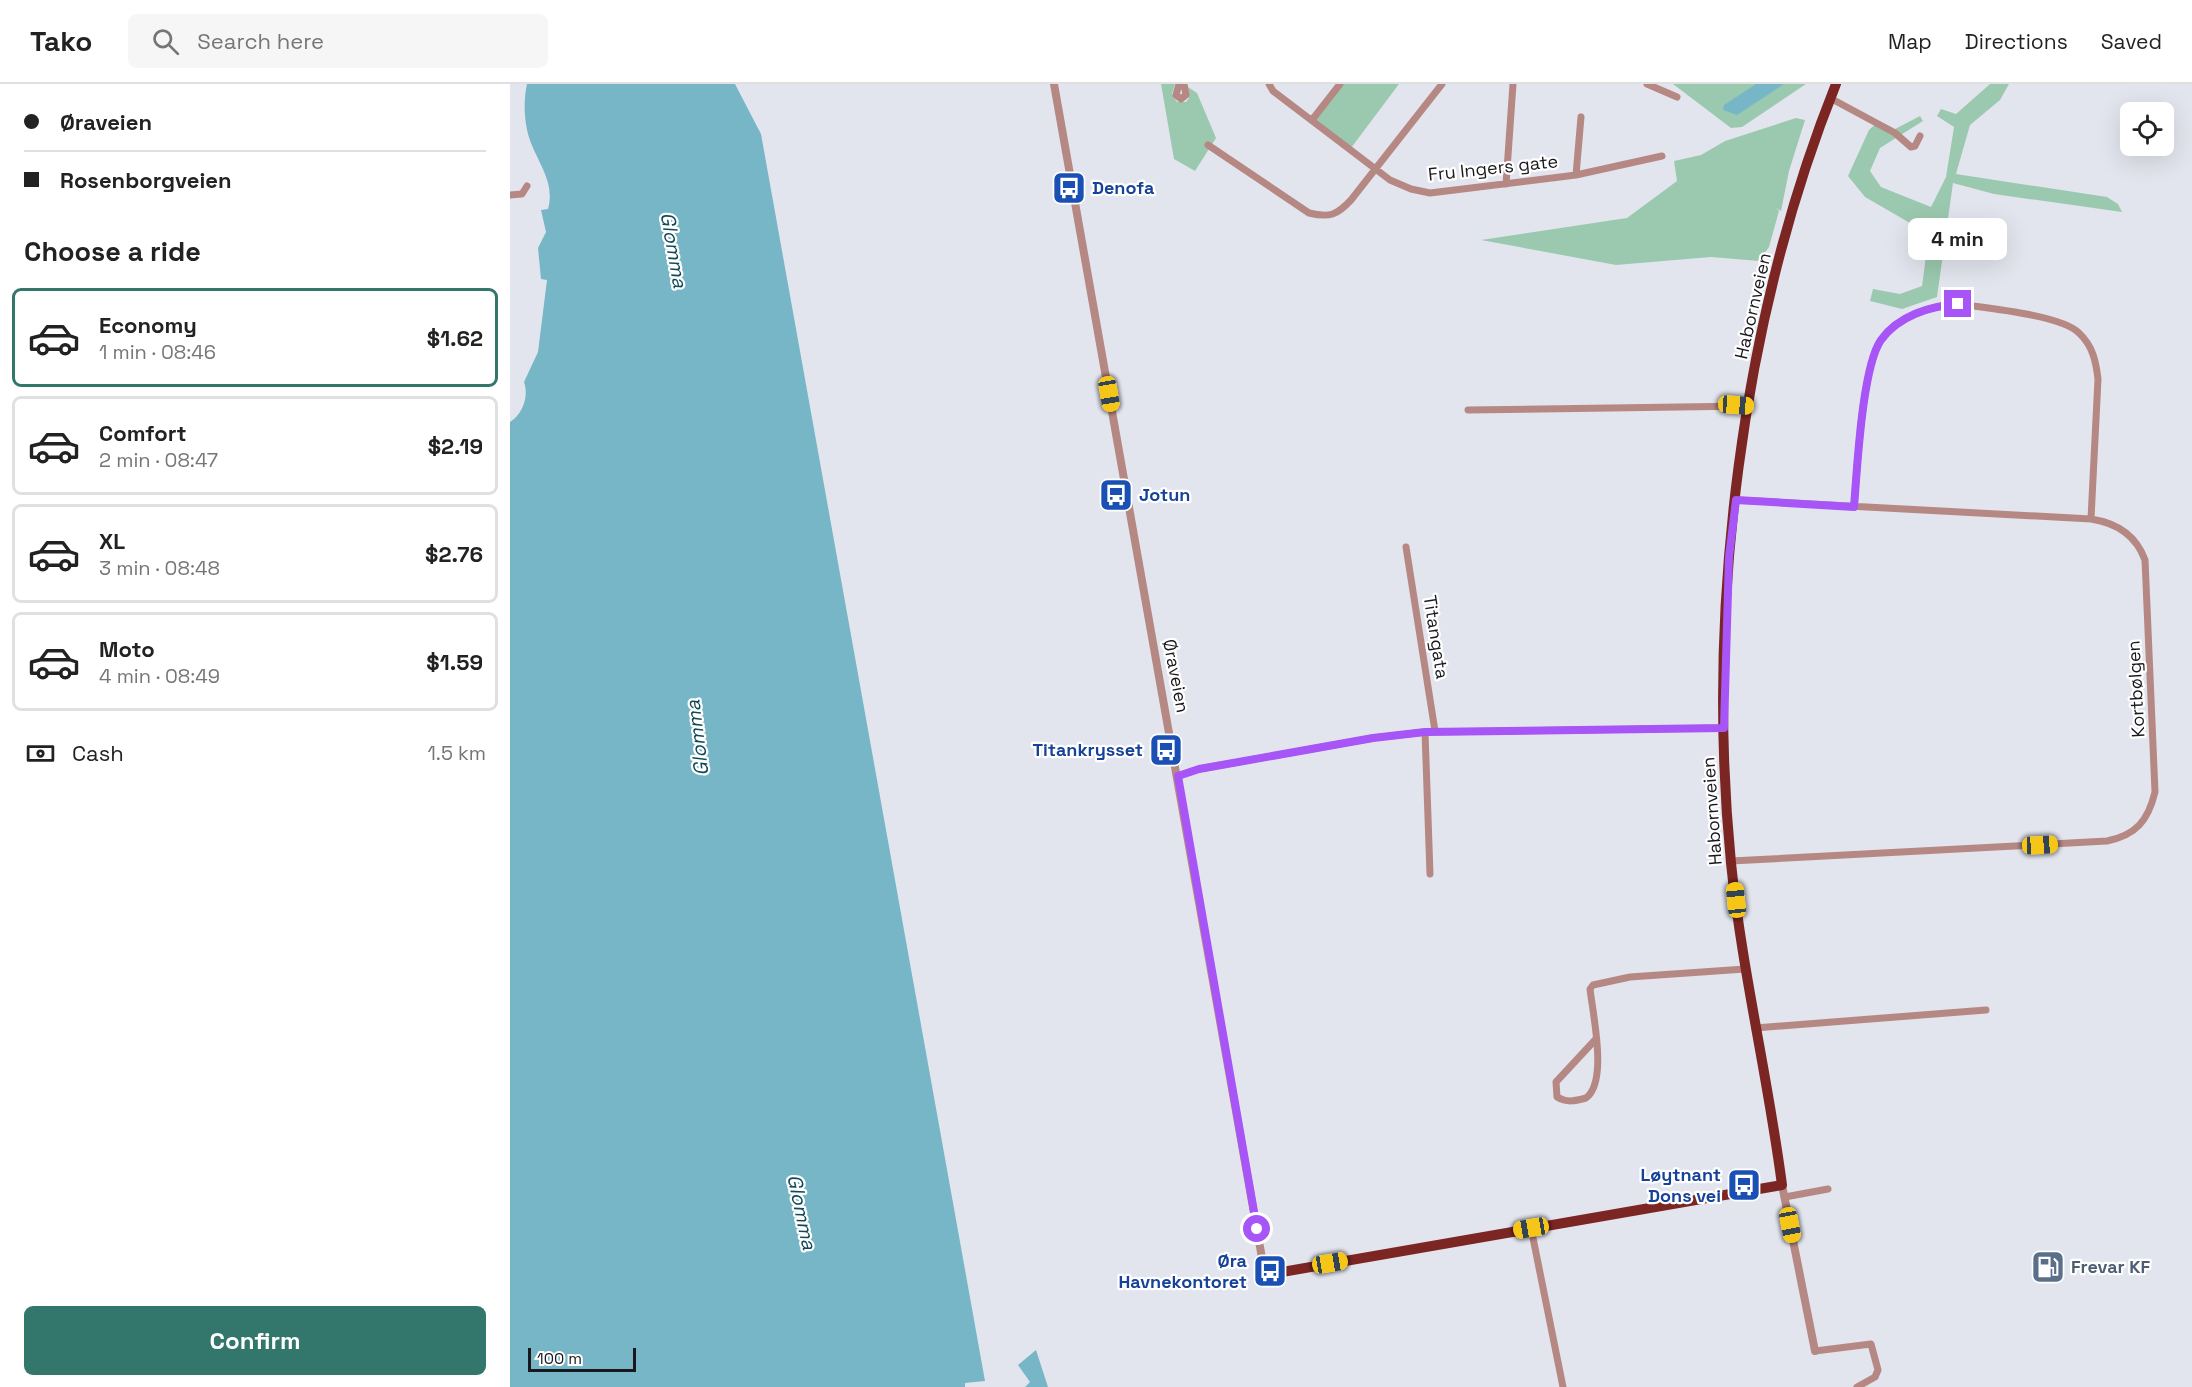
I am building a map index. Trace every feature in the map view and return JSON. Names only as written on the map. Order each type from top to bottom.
[{"type":"highway","name":"Habornveien","points":[[1782,1185],[1745,969],[1731,861],[1724,728],[1729,557],[1749,406],[1781,252],[1797,193],[1836,84]]},
{"type":"highway","points":[[1265,1275],[1782,1185]]},
{"type":"street","name":"Øraveien","points":[[1054,84],[1265,1275]]},
{"type":"street","points":[[1179,84],[1176,95],[1181,99],[1186,95],[1184,84]]},
{"type":"street","name":"Fru Ingers gate","points":[[1269,84],[1273,90],[1376,170],[1412,189],[1430,193],[1576,175],[1662,156]]},
{"type":"street","points":[[1312,120],[1340,84]]},
{"type":"street","points":[[1208,145],[1309,213],[1325,217],[1337,215],[1376,170],[1442,84]]},
{"type":"street","points":[[1506,184],[1513,84]]},
{"type":"street","points":[[1647,84],[1677,97]]},
{"type":"street","points":[[1830,98],[1895,134],[1911,147],[1915,146],[1920,136]]},
{"type":"street","name":"Fru Ingers gate","points":[[1576,175],[1581,117]]},
{"type":"street","points":[[510,195],[522,194],[527,186]]},
{"type":"street","points":[[1854,507],[1867,392],[1874,355],[1880,341],[1890,329],[1918,313],[1941,305],[1958,304],[2060,322],[2078,331],[2089,345],[2096,362],[2098,379],[2091,519]]},
{"type":"street","points":[[1468,410],[1749,406]]},
{"type":"street","name":"Kortbølgen","points":[[1731,861],[2107,841],[2134,832],[2146,819],[2155,792],[2145,560],[2138,545],[2124,531],[2113,524],[2091,519],[1736,500]]},
{"type":"street","name":"Titangata","points":[[1406,547],[1435,731]]},
{"type":"street","points":[[1178,776],[1199,769],[1343,743],[1435,731],[1724,728]]},
{"type":"street","points":[[1425,732],[1430,874]]},
{"type":"street","points":[[1595,1040],[1556,1082],[1557,1097],[1561,1100],[1576,1101],[1591,1095],[1598,1072],[1595,1040],[1590,989],[1594,984],[1621,978],[1745,969]]},
{"type":"street","points":[[1755,1028],[1986,1010]]},
{"type":"street","points":[[1782,1185],[1815,1351],[1871,1344],[1878,1370],[1875,1377],[1857,1387]]},
{"type":"street","points":[[1785,1197],[1828,1189]]},
{"type":"street","points":[[1531,1228],[1563,1387]]},
{"type":"green space","points":[[1161,84],[1175,84],[1172,94],[1177,102],[1186,102],[1189,98],[1188,87],[1197,93],[1216,138],[1195,171],[1174,159]]},
{"type":"green space","points":[[1341,84],[1399,84],[1351,148],[1314,120]]},
{"type":"green space","points":[[1673,84],[1806,84],[1742,127],[1731,128]]},
{"type":"green space","points":[[1990,84],[2009,84],[2000,100],[1970,125],[1956,174],[2107,197],[2118,204],[2122,212],[1994,194],[1953,183],[1937,297],[1902,309],[1870,301],[1873,289],[1900,294],[1922,286],[1929,234],[1865,197],[1848,176],[1869,130],[1879,121],[1895,129],[1920,116],[1923,121],[1880,148],[1870,171],[1881,187],[1931,207],[1946,177],[1954,127],[1937,116],[1941,109],[1956,114]]},
{"type":"green space","points":[[1796,118],[1805,120],[1789,171],[1781,211],[1776,208],[1779,211],[1769,247],[1759,261],[1711,257],[1616,265],[1481,240],[1627,218],[1677,181],[1674,161],[1701,155],[1725,141]]},
{"type":"water","name":"Glomma","points":[[527,84],[735,84],[761,134],[985,1381],[965,1383],[965,1387],[510,1387],[510,422],[515,419],[524,404],[526,393],[524,382],[538,352],[547,280],[541,279],[538,248],[546,232],[541,210],[548,209],[550,200],[548,183],[527,129],[525,106]]},
{"type":"water","points":[[1756,84],[1784,84],[1737,115],[1723,110],[1724,105]]},
{"type":"water","points":[[1036,1350],[1048,1387],[1025,1387],[1030,1382],[1018,1365]]},
{"type":"place","name":"Denofa","points":[[1069,188]]},
{"type":"place","name":"Jotun","points":[[1116,495]]},
{"type":"place","name":"Titankrysset","points":[[1166,750]]},
{"type":"place","name":"Løytnant Dons vei","points":[[1744,1185]]},
{"type":"place","name":"Frevar KF","points":[[2048,1267]]},
{"type":"place","name":"Øra Havnekontoret","points":[[1270,1271]]},
{"type":"route","points":[[1257,1229],[1178,776],[1199,769],[1333,745],[1435,731],[1724,728],[1729,557],[1736,500],[1854,507],[1867,392],[1874,355],[1880,341],[1890,329],[1918,313],[1941,305],[1958,304]]}]
